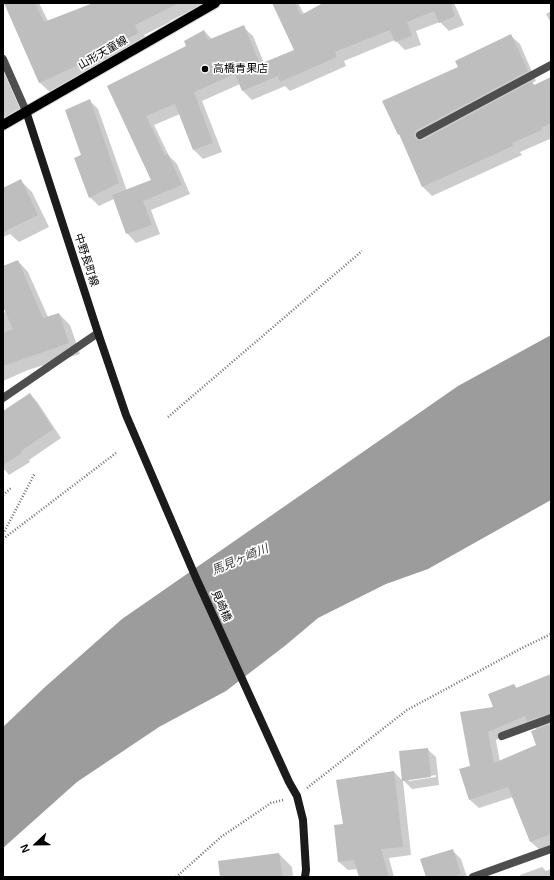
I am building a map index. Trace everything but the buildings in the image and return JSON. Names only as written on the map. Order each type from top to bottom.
[{"type":"main road","name":"山形天童線","points":[[3,125],[215,3]]},
{"type":"main road","name":"中野長町線","points":[[26,111],[126,416]]},
{"type":"main road","name":"見崎橋","points":[[126,416],[196,578],[289,782],[297,796]]},
{"type":"main road","points":[[297,796],[303,820],[306,870],[305,877]]},
{"type":"lane","points":[[3,59],[26,111]]},
{"type":"lane","points":[[420,135],[551,65]]},
{"type":"lane","points":[[3,398],[98,333]]},
{"type":"lane","points":[[502,736],[551,718]]},
{"type":"lane","points":[[473,877],[551,849]]},
{"type":"path","points":[[168,417],[362,250]]},
{"type":"path","points":[[3,539],[116,453]]},
{"type":"path","points":[[3,534],[35,473]]},
{"type":"path","points":[[3,495],[12,487]]},
{"type":"path","points":[[176,877],[221,837],[271,803],[297,796],[407,710],[551,634]]},
{"type":"water","name":"馬見ヶ崎川","points":[[551,335],[551,500],[428,569],[386,584],[318,618],[286,645],[226,691],[159,727],[77,782],[3,848],[3,727],[45,687],[122,619],[458,386]]},
{"type":"place","name":"高橋青果店","points":[[205,69]]}]
